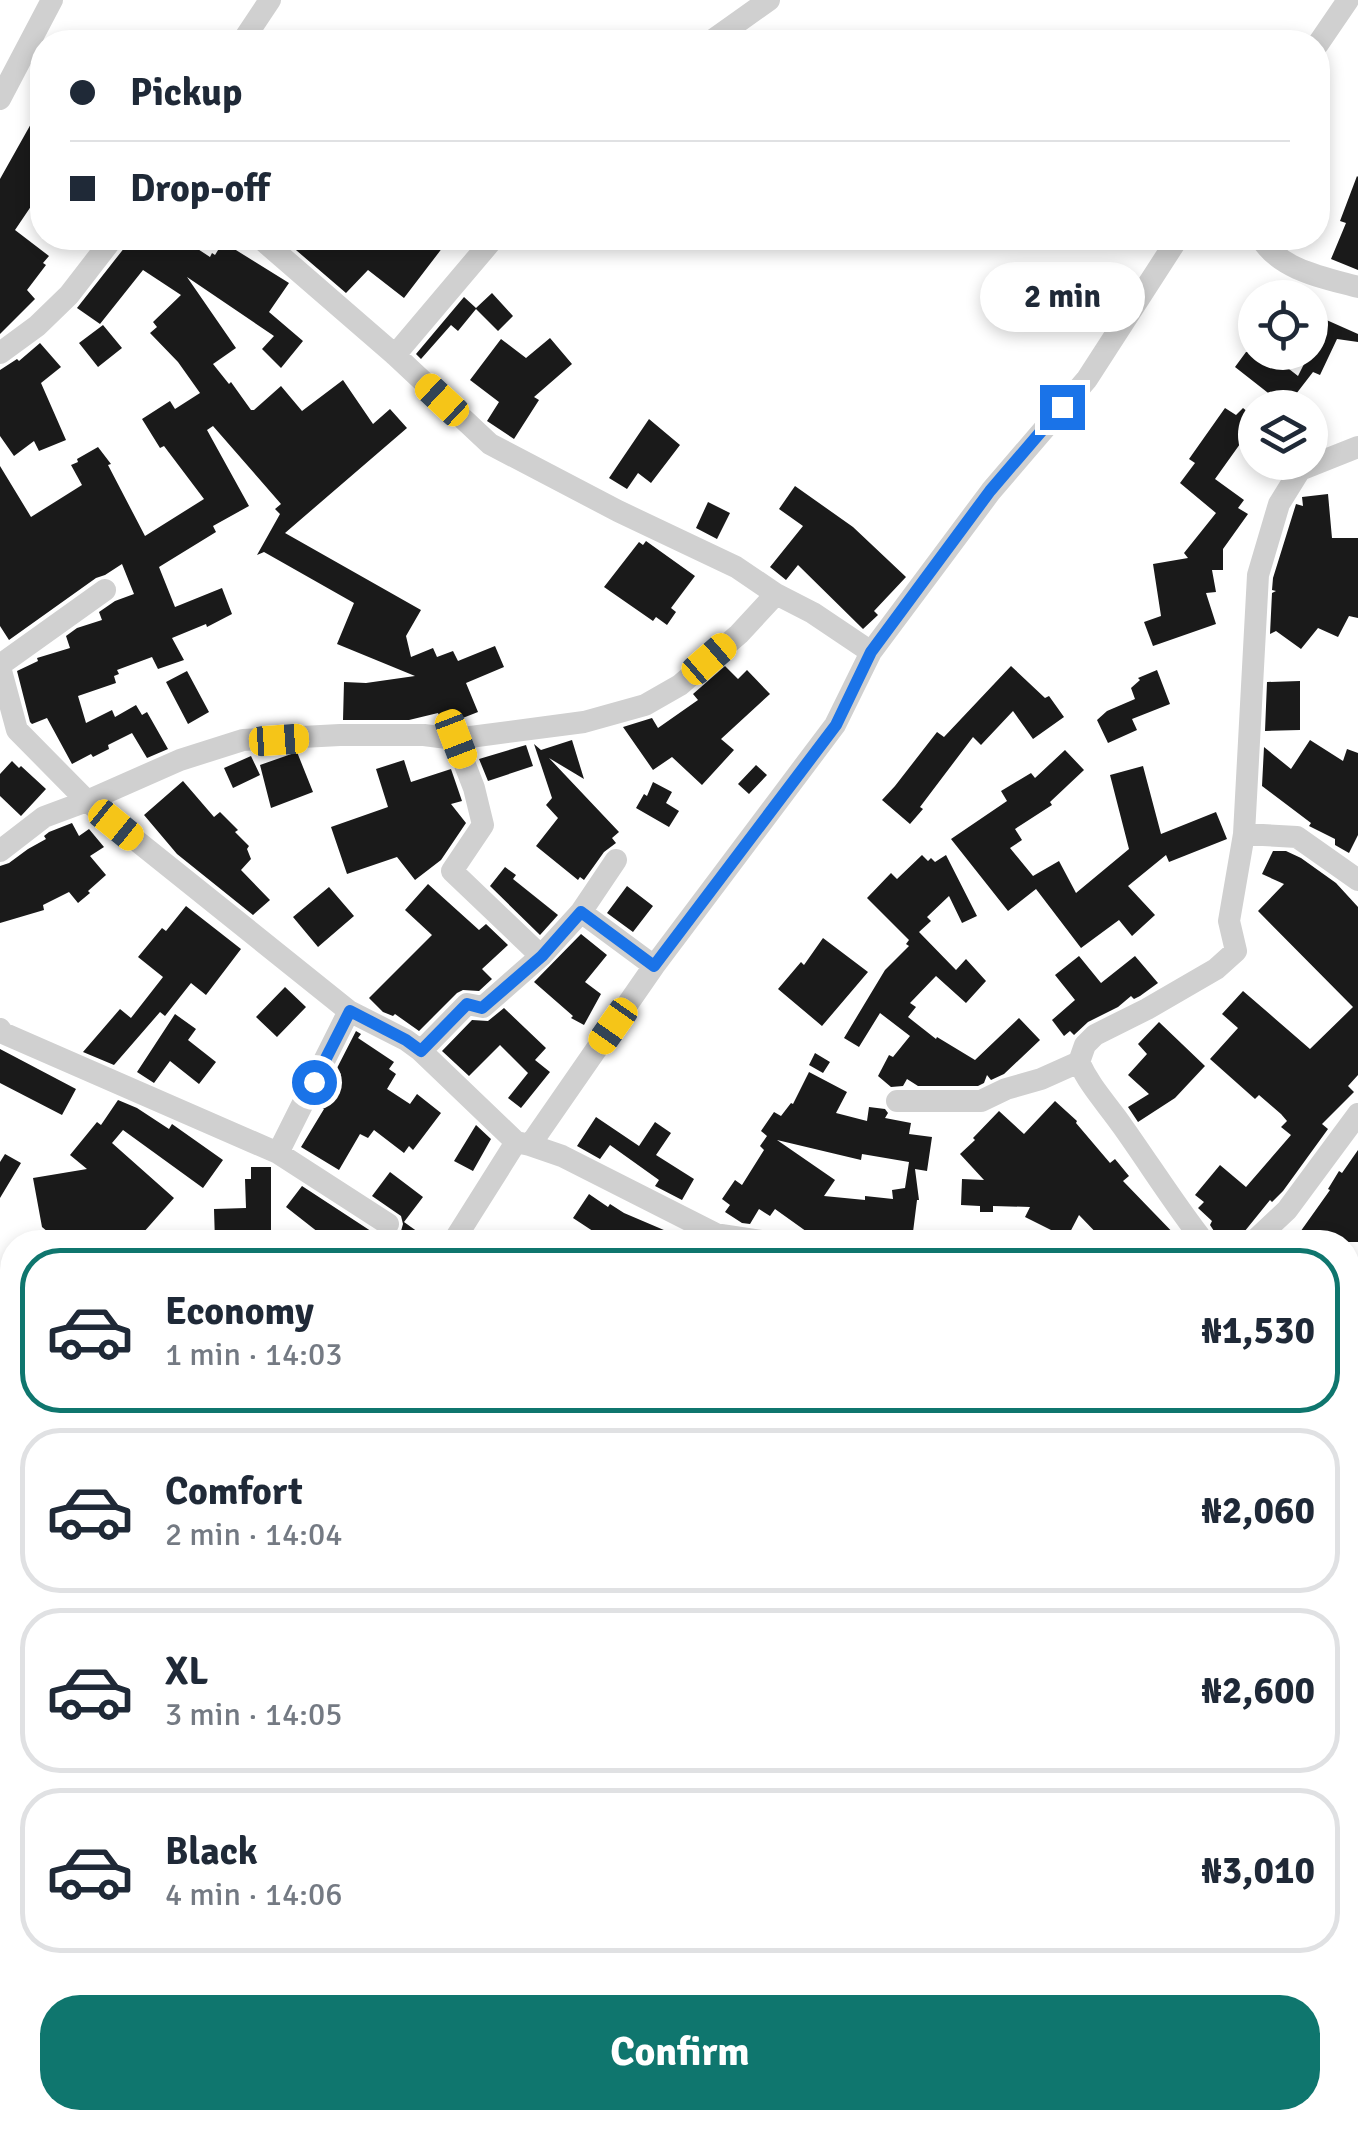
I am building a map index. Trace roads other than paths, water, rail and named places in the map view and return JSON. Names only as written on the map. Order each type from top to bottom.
[{"type":"street","points":[[36,30],[52,0]]},
{"type":"street","points":[[250,30],[270,0]]},
{"type":"street","points":[[727,30],[769,0]]},
{"type":"street","points":[[1328,30],[1348,0]]},
{"type":"street","points":[[0,98],[30,41]]},
{"type":"street","points":[[0,353],[69,296],[104,250]]},
{"type":"street","points":[[274,250],[490,444],[736,567],[871,652]]},
{"type":"street","points":[[395,355],[484,250]]},
{"type":"street","points":[[462,1230],[836,725],[871,652],[990,491],[1087,379],[1170,250]]},
{"type":"street","points":[[1270,250],[1302,272],[1358,287]]},
{"type":"street","points":[[1195,1230],[1086,1079],[1079,1062],[1095,1035],[1216,969],[1236,952],[1228,921],[1244,834],[1258,575],[1279,504],[1300,470],[1358,447]]},
{"type":"street","points":[[105,590],[0,666],[16,730],[87,802],[350,1011],[421,1051],[523,1144],[562,1156],[698,1230]]},
{"type":"street","points":[[0,851],[44,817],[180,760],[243,740],[340,735],[456,739],[584,722],[645,705],[680,684],[739,634],[776,594]]},
{"type":"street","points":[[456,739],[483,825],[452,871],[542,956]]},
{"type":"street","points":[[1244,834],[1297,837],[1358,880]]},
{"type":"street","points":[[421,1051],[467,1004],[482,1008],[542,956],[581,912],[616,860]]},
{"type":"street","points":[[581,912],[654,966]]},
{"type":"street","points":[[278,1152],[350,1011]]},
{"type":"street","points":[[0,1029],[278,1152],[388,1224]]},
{"type":"street","points":[[898,1101],[981,1101],[1079,1062]]},
{"type":"street","points":[[1266,1230],[1287,1210],[1358,1114]]}]
